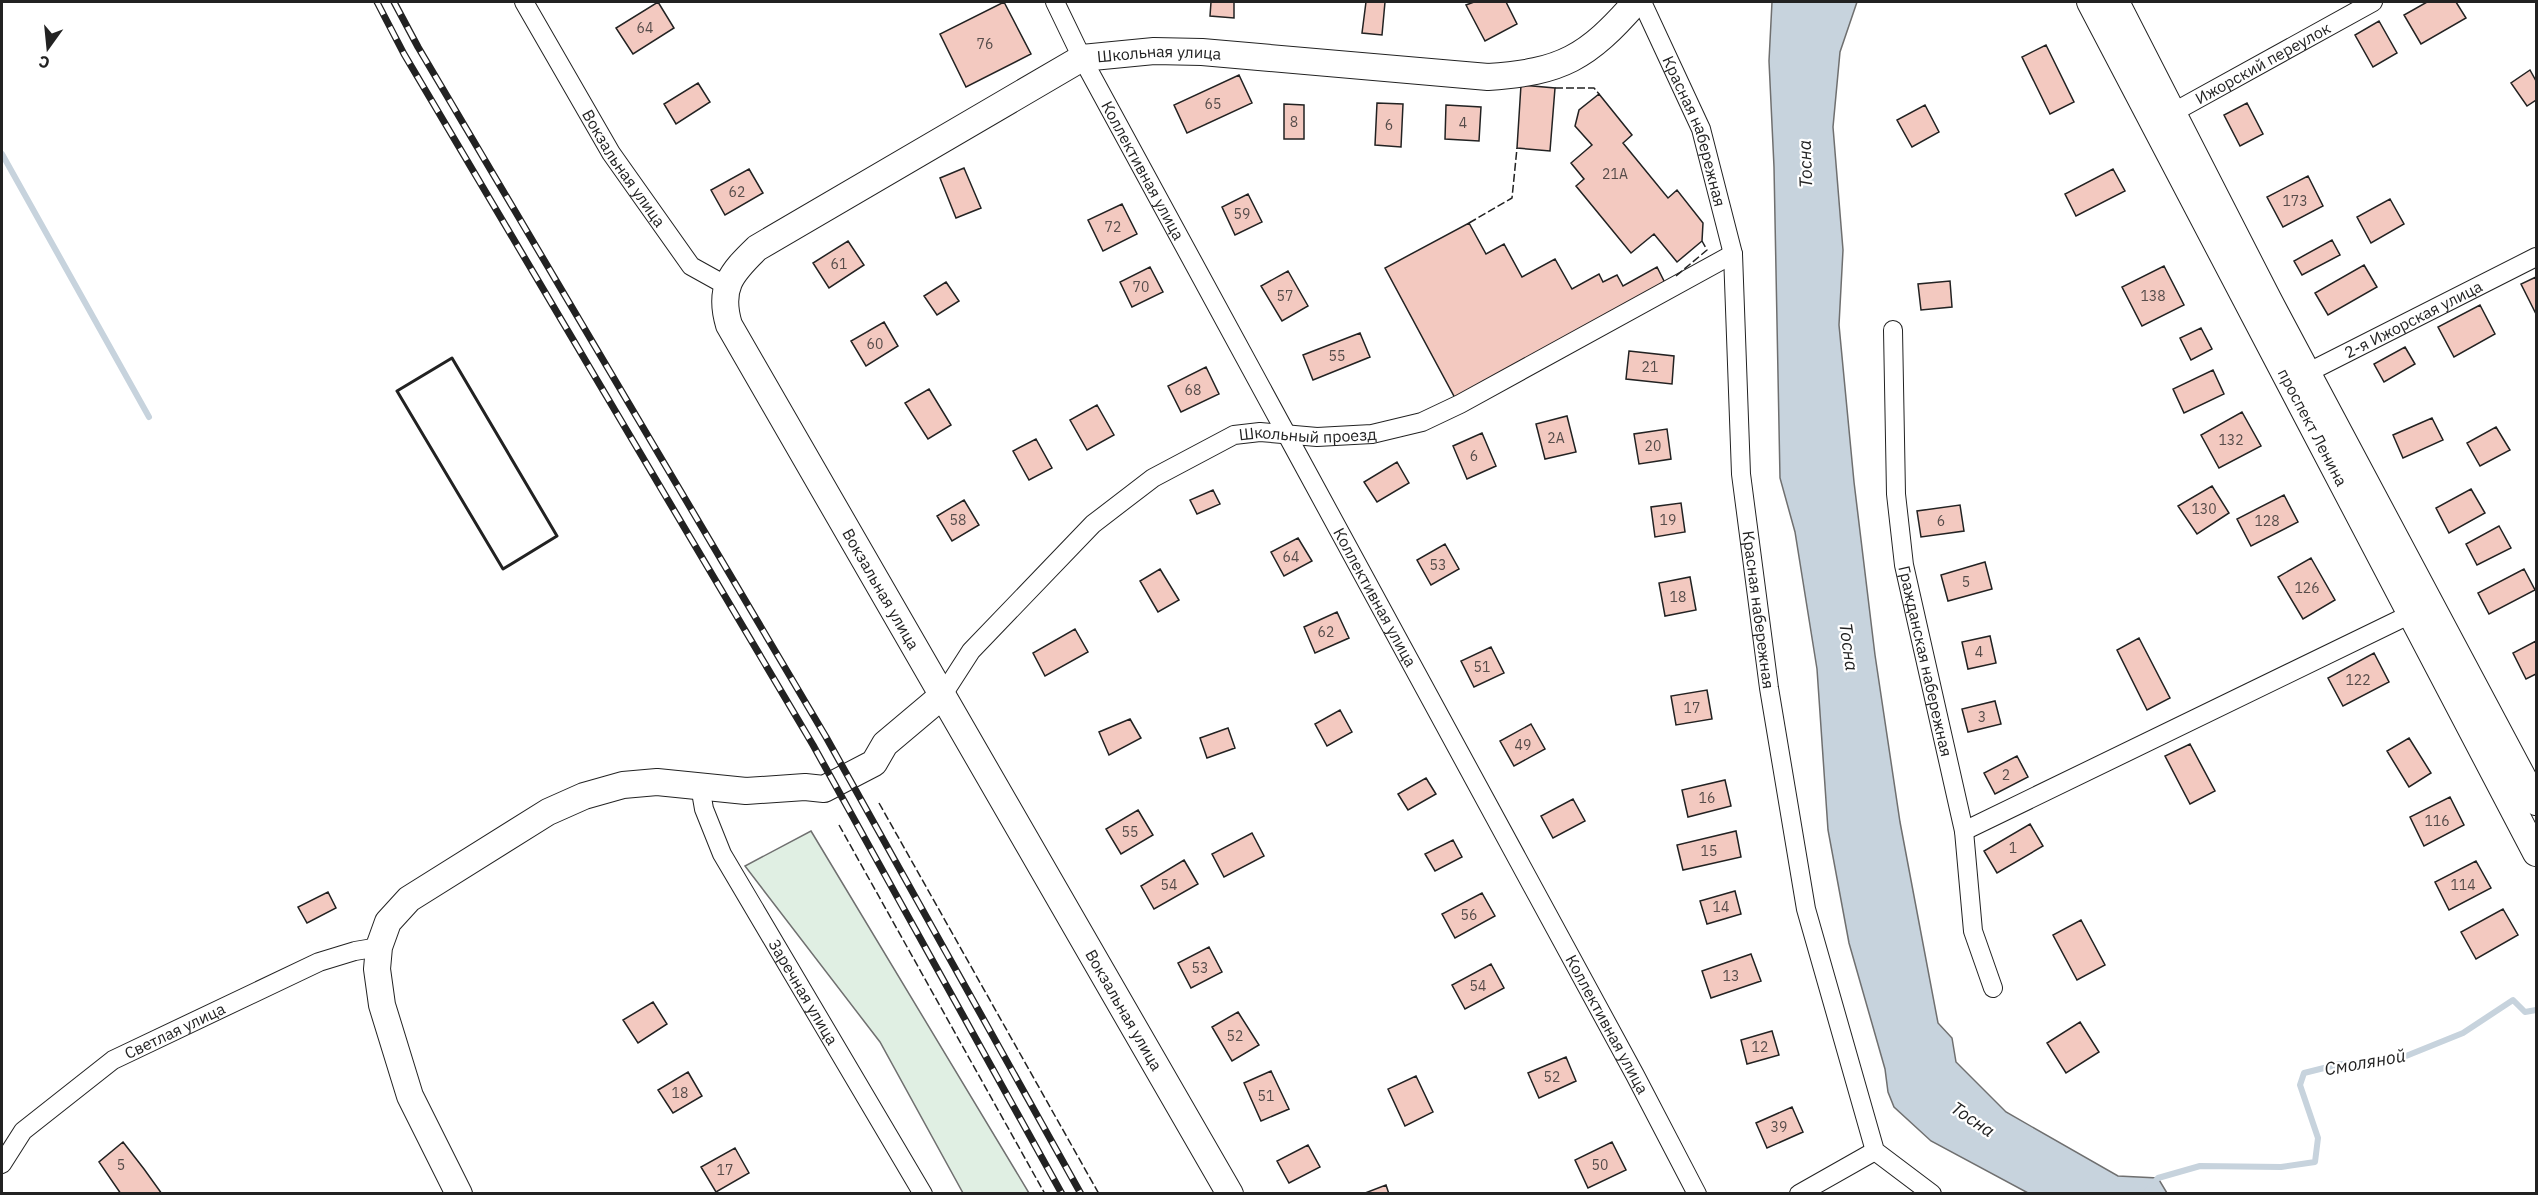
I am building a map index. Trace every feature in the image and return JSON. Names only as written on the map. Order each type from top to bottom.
[{"type":"street","name":"Вокзальная улица","points":[[524,2],[611,153],[691,267],[727,286],[724,306],[729,325],[1230,1194]]},
{"type":"street","name":"Коллективная улица","points":[[1055,2],[1082,58],[1630,1065],[1697,1194]]},
{"type":"street","name":"Школьная улица","points":[[727,286],[734,270],[757,248],[1082,58],[1154,51],[1202,52],[1488,76],[1528,74],[1557,66],[1584,52],[1613,27],[1636,2]]},
{"type":"street","name":"Красная набережная","points":[[1642,2],[1701,129],[1733,254],[1741,474],[1771,699],[1806,909],[1875,1151]]},
{"type":"street","name":"проспект Ленина","points":[[2090,2],[2163,118],[2298,378],[2411,614],[2536,853]]},
{"type":"street","name":"проспект Ленина","points":[[2116,2],[2163,118]]},
{"type":"street","name":"Ижорский переулок","points":[[2163,118],[2373,2]]},
{"type":"street","name":"Школьный проезд","points":[[942,696],[971,651],[1094,524],[1153,478],[1234,435],[1260,432],[1317,437],[1372,434],[1422,422],[1460,404],[1733,254]]},
{"type":"street","name":"2-я Ижорская улица","points":[[2298,378],[2536,257]]},
{"type":"street","name":"Гражданская набережная","points":[[1893,330],[1896,494],[1904,565],[1964,831],[1973,931],[1993,988]]},
{"type":"street","name":"проспект Ленина","points":[[2298,378],[2536,802]]},
{"type":"street","points":[[1964,831],[2411,614]]},
{"type":"street","points":[[459,1194],[410,1095],[382,1005],[377,969],[379,947],[388,922],[409,899],[549,812],[584,796],[632,784],[657,782],[746,791],[805,787],[826,771],[868,747],[885,744],[942,696]]},
{"type":"street","name":"Заречная улица","points":[[700,786],[704,809],[722,854],[923,1194]]},
{"type":"street","name":"Светлая улица","points":[[2,1164],[23,1131],[113,1060],[319,962],[355,951],[379,947]]},
{"type":"street","points":[[1799,1194],[1875,1151],[1932,1194]]},
{"type":"green space","points":[[811,831],[1029,1193],[963,1193],[880,1042],[745,866]]},
{"type":"water","name":"Тосна","points":[[1772,2],[1857,2],[1840,52],[1833,127],[1843,250],[1839,325],[1854,482],[1875,655],[1900,822],[1938,1023],[1952,1038],[1956,1062],[2006,1112],[2118,1176],[2158,1178],[2167,1193],[2028,1193],[1931,1141],[1894,1107],[1888,1092],[1885,1069],[1849,943],[1828,830],[1817,669],[1795,532],[1780,478],[1774,167],[1769,61]]},
{"type":"building","points":[[658,2],[674,28],[633,54],[616,28]]},
{"type":"building","points":[[1004,2],[1031,54],[966,87],[940,34]]},
{"type":"building","points":[[1211,2],[1234,2],[1234,18],[1210,16]]},
{"type":"building","points":[[1366,2],[1385,2],[1382,35],[1362,33]]},
{"type":"building","points":[[1474,2],[1506,2],[1517,24],[1485,41],[1466,5]]},
{"type":"building","points":[[2427,2],[2456,2],[2466,18],[2421,44],[2404,15]]},
{"type":"building","points":[[2379,21],[2397,53],[2373,67],[2355,35]]},
{"type":"building","points":[[2046,45],[2074,102],[2050,114],[2022,57]]},
{"type":"building","points":[[2530,70],[2536,81],[2536,100],[2527,106],[2511,83]]},
{"type":"building","points":[[1239,75],[1252,103],[1187,133],[1174,105]]},
{"type":"building","points":[[698,83],[710,102],[676,124],[664,104]]},
{"type":"building","points":[[1521,85],[1555,88],[1550,151],[1517,148]]},
{"type":"building","points":[[1599,94],[1632,135],[1623,143],[1668,198],[1677,190],[1703,223],[1702,241],[1677,262],[1654,234],[1631,253],[1576,186],[1584,179],[1571,163],[1592,145],[1575,126],[1579,110]]},
{"type":"building","points":[[1377,103],[1403,104],[1401,147],[1375,145]]},
{"type":"building","points":[[2247,103],[2263,134],[2240,146],[2224,115]]},
{"type":"building","points":[[1284,104],[1304,105],[1304,139],[1284,139]]},
{"type":"building","points":[[1446,105],[1481,107],[1479,141],[1445,139]]},
{"type":"building","points":[[1925,105],[1939,132],[1912,147],[1897,120]]},
{"type":"building","points":[[964,168],[981,208],[956,218],[940,178]]},
{"type":"building","points":[[749,169],[763,193],[725,215],[711,190]]},
{"type":"building","points":[[2113,169],[2125,191],[2076,216],[2065,194]]},
{"type":"building","points":[[2308,176],[2323,206],[2283,227],[2267,197]]},
{"type":"building","points":[[1248,194],[1262,222],[1235,235],[1222,207]]},
{"type":"building","points":[[2390,199],[2404,224],[2371,243],[2357,217]]},
{"type":"building","points":[[1122,204],[1137,234],[1103,251],[1088,220]]},
{"type":"building","points":[[1469,223],[1486,254],[1504,244],[1522,277],[1555,259],[1572,289],[1599,274],[1603,282],[1617,275],[1623,286],[1657,267],[1666,285],[1455,398],[1385,268]]},
{"type":"building","points":[[2332,240],[2340,255],[2302,275],[2294,261]]},
{"type":"building","points":[[848,241],[864,265],[829,288],[813,263]]},
{"type":"building","points":[[2364,265],[2377,287],[2328,315],[2315,293]]},
{"type":"building","points":[[2164,266],[2184,305],[2142,326],[2122,287]]},
{"type":"building","points":[[1150,267],[1163,292],[1132,307],[1120,282]]},
{"type":"building","points":[[1288,271],[1308,306],[1282,321],[1261,286]]},
{"type":"building","points":[[2536,277],[2536,314],[2521,284]]},
{"type":"building","points":[[1950,281],[1952,307],[1921,310],[1918,284]]},
{"type":"building","points":[[946,282],[959,301],[937,315],[924,296]]},
{"type":"building","points":[[2480,305],[2495,334],[2454,357],[2438,327]]},
{"type":"building","points":[[884,322],[898,346],[866,366],[851,341]]},
{"type":"building","points":[[2201,328],[2212,349],[2191,360],[2180,338]]},
{"type":"building","points":[[1360,333],[1370,357],[1313,380],[1303,355]]},
{"type":"building","points":[[2405,347],[2415,364],[2384,382],[2374,364]]},
{"type":"building","points":[[1629,351],[1674,356],[1672,384],[1626,379]]},
{"type":"building","points":[[1206,367],[1219,394],[1181,412],[1168,386]]},
{"type":"building","points":[[2213,370],[2224,394],[2184,413],[2173,389]]},
{"type":"building","points":[[929,389],[951,425],[928,439],[905,403]]},
{"type":"building","points":[[1097,405],[1114,435],[1087,450],[1070,420]]},
{"type":"building","points":[[2242,412],[2261,446],[2219,468],[2201,435]]},
{"type":"building","points":[[1567,416],[1576,452],[1545,459],[1536,424]]},
{"type":"building","points":[[2432,418],[2443,440],[2403,458],[2393,435]]},
{"type":"building","points":[[2496,427],[2510,450],[2480,466],[2467,443]]},
{"type":"building","points":[[1667,429],[1671,459],[1639,464],[1634,434]]},
{"type":"building","points":[[1482,433],[1496,466],[1467,479],[1453,446]]},
{"type":"building","points":[[1036,439],[1052,468],[1029,480],[1013,451]]},
{"type":"building","points":[[1397,462],[1409,483],[1377,502],[1364,482]]},
{"type":"building","points":[[2212,486],[2229,513],[2197,534],[2178,506]]},
{"type":"building","points":[[2471,489],[2485,513],[2449,533],[2436,508]]},
{"type":"building","points":[[1213,490],[1220,504],[1197,514],[1190,500]]},
{"type":"building","points":[[2284,495],[2298,522],[2251,546],[2237,519]]},
{"type":"building","points":[[964,500],[979,525],[952,541],[937,516]]},
{"type":"building","points":[[1681,503],[1685,532],[1655,537],[1651,507]]},
{"type":"building","points":[[1960,505],[1964,531],[1921,537],[1917,511]]},
{"type":"building","points":[[2499,526],[2511,548],[2477,565],[2466,544]]},
{"type":"building","points":[[1298,538],[1312,561],[1284,576],[1271,552]]},
{"type":"building","points":[[1445,544],[1459,569],[1431,585],[1417,560]]},
{"type":"building","points":[[2311,558],[2335,600],[2303,619],[2278,577]]},
{"type":"building","points":[[1985,562],[1992,589],[1948,601],[1941,575]]},
{"type":"building","points":[[1160,569],[1179,600],[1158,612],[1140,581]]},
{"type":"building","points":[[2524,569],[2535,590],[2489,614],[2478,593]]},
{"type":"building","points":[[1690,577],[1696,610],[1665,616],[1659,583]]},
{"type":"building","points":[[1337,612],[1349,638],[1315,653],[1304,627]]},
{"type":"building","points":[[1075,629],[1088,652],[1045,676],[1033,653]]},
{"type":"building","points":[[1990,636],[1996,663],[1968,669],[1962,642]]},
{"type":"building","points":[[2139,638],[2170,698],[2147,710],[2117,650]]},
{"type":"building","points":[[2536,641],[2536,674],[2526,679],[2513,653]]},
{"type":"building","points":[[1491,647],[1504,673],[1474,687],[1461,661]]},
{"type":"building","points":[[2374,653],[2389,682],[2343,706],[2328,678]]},
{"type":"building","points":[[1707,690],[1712,719],[1676,725],[1671,696]]},
{"type":"building","points":[[1995,701],[2001,724],[1968,732],[1962,709]]},
{"type":"building","points":[[1340,710],[1352,732],[1327,746],[1315,724]]},
{"type":"building","points":[[1130,719],[1141,738],[1109,755],[1099,732]]},
{"type":"building","points":[[1531,724],[1545,749],[1514,766],[1500,741]]},
{"type":"building","points":[[1228,728],[1235,748],[1207,758],[1200,738]]},
{"type":"building","points":[[2409,738],[2431,773],[2409,787],[2387,751]]},
{"type":"building","points":[[2190,744],[2215,791],[2190,804],[2165,756]]},
{"type":"building","points":[[2017,756],[2028,777],[1995,794],[1984,773]]},
{"type":"building","points":[[1426,778],[1436,794],[1408,810],[1398,794]]},
{"type":"building","points":[[1725,780],[1731,806],[1688,817],[1682,790]]},
{"type":"building","points":[[2450,797],[2464,825],[2424,846],[2410,817]]},
{"type":"building","points":[[1573,799],[1585,821],[1553,838],[1541,816]]},
{"type":"building","points":[[1138,810],[1153,835],[1121,854],[1106,829]]},
{"type":"building","points":[[2030,824],[2043,846],[1997,873],[1984,851]]},
{"type":"building","points":[[1736,831],[1741,857],[1683,870],[1677,845]]},
{"type":"building","points":[[1252,833],[1264,856],[1224,877],[1212,854]]},
{"type":"building","points":[[1453,840],[1462,857],[1435,871],[1425,854]]},
{"type":"building","points":[[1184,860],[1198,884],[1154,909],[1141,886]]},
{"type":"building","points":[[2476,861],[2491,888],[2449,910],[2435,882]]},
{"type":"building","points":[[1735,891],[1741,914],[1707,924],[1700,901]]},
{"type":"building","points":[[328,892],[336,908],[307,923],[298,907]]},
{"type":"building","points":[[1482,893],[1495,916],[1455,938],[1442,914]]},
{"type":"building","points":[[2503,909],[2518,935],[2476,959],[2461,932]]},
{"type":"building","points":[[2081,920],[2105,965],[2077,980],[2053,935]]},
{"type":"building","points":[[1209,947],[1222,972],[1191,988],[1178,963]]},
{"type":"building","points":[[1751,954],[1761,981],[1711,998],[1702,971]]},
{"type":"building","points":[[1491,964],[1504,988],[1465,1009],[1452,985]]},
{"type":"building","points":[[653,1002],[667,1024],[638,1043],[623,1020]]},
{"type":"building","points":[[1238,1012],[1259,1045],[1232,1061],[1212,1027]]},
{"type":"building","points":[[2080,1022],[2099,1052],[2066,1073],[2047,1043]]},
{"type":"building","points":[[1772,1031],[1779,1055],[1747,1064],[1741,1040]]},
{"type":"building","points":[[1566,1057],[1576,1081],[1539,1098],[1528,1073]]},
{"type":"building","points":[[1271,1071],[1289,1109],[1261,1121],[1244,1083]]},
{"type":"building","points":[[688,1072],[702,1096],[673,1113],[658,1090]]},
{"type":"building","points":[[1416,1076],[1433,1112],[1405,1126],[1388,1089]]},
{"type":"building","points":[[1792,1107],[1803,1132],[1767,1148],[1756,1123]]},
{"type":"building","points":[[123,1142],[162,1194],[121,1194],[99,1162]]},
{"type":"building","points":[[1612,1142],[1626,1170],[1588,1188],[1575,1160]]},
{"type":"building","points":[[1308,1145],[1320,1167],[1289,1183],[1277,1161]]},
{"type":"building","points":[[735,1148],[749,1173],[716,1192],[701,1167]]},
{"type":"building","points":[[1386,1185],[1389,1194],[1365,1193]]},
{"type":"waterway","points":[[2,154],[149,417]]},
{"type":"waterway","name":"Смоляной","points":[[2145,1194],[2158,1178],[2200,1166],[2281,1167],[2315,1162],[2318,1138],[2300,1085],[2304,1073],[2340,1064],[2380,1062],[2406,1056],[2463,1033],[2513,1000],[2525,1012],[2536,1010]]},
{"type":"railway","points":[[377,2],[404,54],[813,745],[1062,1194]]},
{"type":"railway","points":[[394,2],[418,47],[826,737],[1081,1194]]},
{"type":"fence","points":[[1555,88],[1594,88],[1599,94]]},
{"type":"fence","points":[[1469,223],[1512,198],[1517,148]]},
{"type":"fence","points":[[1676,276],[1707,250],[1702,241]]},
{"type":"fence","points":[[879,803],[1099,1194]]},
{"type":"fence","points":[[839,825],[1045,1194]]},
{"type":"wall","points":[[452,358],[557,536],[503,569],[397,391],[452,358]]}]
